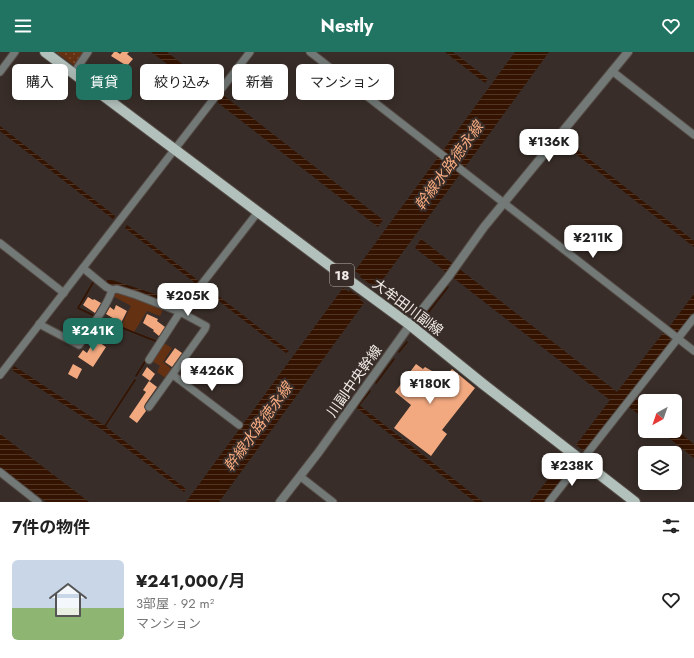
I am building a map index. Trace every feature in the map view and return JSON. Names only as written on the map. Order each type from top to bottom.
[{"type":"main road","name":"大牟田川副線","points":[[45,52],[410,325],[483,384],[636,502]]},
{"type":"street","points":[[0,72],[14,52]]},
{"type":"street","points":[[74,74],[88,52]]},
{"type":"street","points":[[0,375],[250,52]]},
{"type":"street","points":[[310,52],[694,351]]},
{"type":"street","points":[[504,202],[628,52]]},
{"type":"street","points":[[612,71],[694,136]]},
{"type":"street","name":"川副中央幹線","points":[[280,502],[300,477],[410,325],[449,276],[504,202]]},
{"type":"street","points":[[149,360],[180,312],[258,212]]},
{"type":"street","points":[[0,243],[64,293]]},
{"type":"street","points":[[83,268],[106,287],[112,290],[117,289],[136,295],[180,312],[206,326],[173,375],[149,407]]},
{"type":"street","points":[[39,324],[79,345],[99,315],[112,290]]},
{"type":"street","points":[[548,502],[581,460],[673,335],[694,318]]},
{"type":"street","points":[[173,375],[239,425]]},
{"type":"street","points":[[0,472],[38,502]]},
{"type":"street","points":[[300,477],[333,502]]},
{"type":"shaded area","points":[[56,52],[86,52],[78,64],[76,64],[76,67]]},
{"type":"shaded area","points":[[115,292],[164,308],[160,316],[147,311],[134,332],[121,326],[131,306],[113,296]]},
{"type":"shaded area","points":[[162,342],[172,348],[163,362],[174,371],[167,379],[157,372],[160,366],[152,361]]},
{"type":"water","points":[[151,52],[167,52],[182,64],[167,64]]},
{"type":"water","points":[[445,52],[453,52],[488,79],[485,83]]},
{"type":"water","name":"幹線水路徳永線","points":[[515,52],[549,52],[384,278],[376,286],[371,283],[370,284],[360,277],[361,275],[355,271]]},
{"type":"water","points":[[224,96],[383,220],[378,227],[217,102],[219,100],[224,100]]},
{"type":"water","points":[[0,126],[115,216],[113,219],[0,131]]},
{"type":"water","points":[[565,140],[694,241],[694,247],[562,143]]},
{"type":"water","points":[[127,225],[200,282],[179,308],[136,292],[107,285],[107,280],[112,280],[179,302],[194,282],[125,228]]},
{"type":"water","points":[[421,239],[617,392],[663,333],[667,336],[672,329],[669,327],[694,294],[694,312],[677,333],[674,331],[669,337],[672,340],[584,451],[576,445],[610,400],[415,248]]},
{"type":"water","points":[[208,288],[289,351],[286,353],[206,291]]},
{"type":"water","name":"幹線水路徳永線","points":[[343,288],[349,292],[350,290],[361,298],[360,300],[364,303],[219,502],[186,502]]},
{"type":"water","points":[[14,366],[105,426],[186,489],[184,492],[101,429],[12,370]]},
{"type":"water","points":[[636,399],[638,401],[638,414],[629,407]]},
{"type":"water","points":[[359,405],[483,502],[475,502],[357,408]]},
{"type":"water","points":[[0,434],[89,502],[46,502],[0,467]]},
{"type":"water","points":[[682,435],[694,444],[694,458],[682,448],[682,446],[679,446],[669,438],[682,438]]},
{"type":"water","points":[[565,458],[574,465],[544,502],[530,502]]},
{"type":"building","points":[[114,52],[120,54],[122,52],[129,52],[127,54],[133,59],[129,64],[124,64],[111,56]]},
{"type":"building","points":[[88,297],[101,303],[95,313],[83,305]]},
{"type":"building","points":[[116,305],[127,311],[121,323],[106,314],[110,307],[114,310]]},
{"type":"building","points":[[147,314],[158,319],[157,321],[165,327],[159,336],[153,331],[154,330],[143,323]]},
{"type":"building","points":[[92,335],[94,337],[93,338],[106,347],[93,367],[78,357],[83,350],[87,353],[92,344],[88,341]]},
{"type":"building","points":[[175,348],[182,353],[172,367],[165,362]]},
{"type":"building","points":[[73,364],[82,369],[77,379],[68,374]]},
{"type":"building","points":[[416,364],[423,369],[425,367],[444,378],[452,369],[475,388],[442,430],[447,434],[431,456],[394,428],[411,405],[395,392]]},
{"type":"building","points":[[147,367],[155,374],[150,381],[142,375]]},
{"type":"building","points":[[149,381],[157,387],[145,404],[144,407],[146,411],[137,423],[129,417],[146,392],[143,390]]},
{"type":"waterway","points":[[94,281],[78,308],[95,316]]},
{"type":"waterway","points":[[424,318],[448,287]]},
{"type":"waterway","points":[[100,319],[158,342]]},
{"type":"waterway","points":[[399,352],[407,342]]},
{"type":"waterway","points":[[376,383],[394,359]]},
{"type":"waterway","points":[[136,376],[146,360]]},
{"type":"waterway","points":[[105,426],[135,380]]},
{"type":"waterway","points":[[359,405],[370,391]]}]
